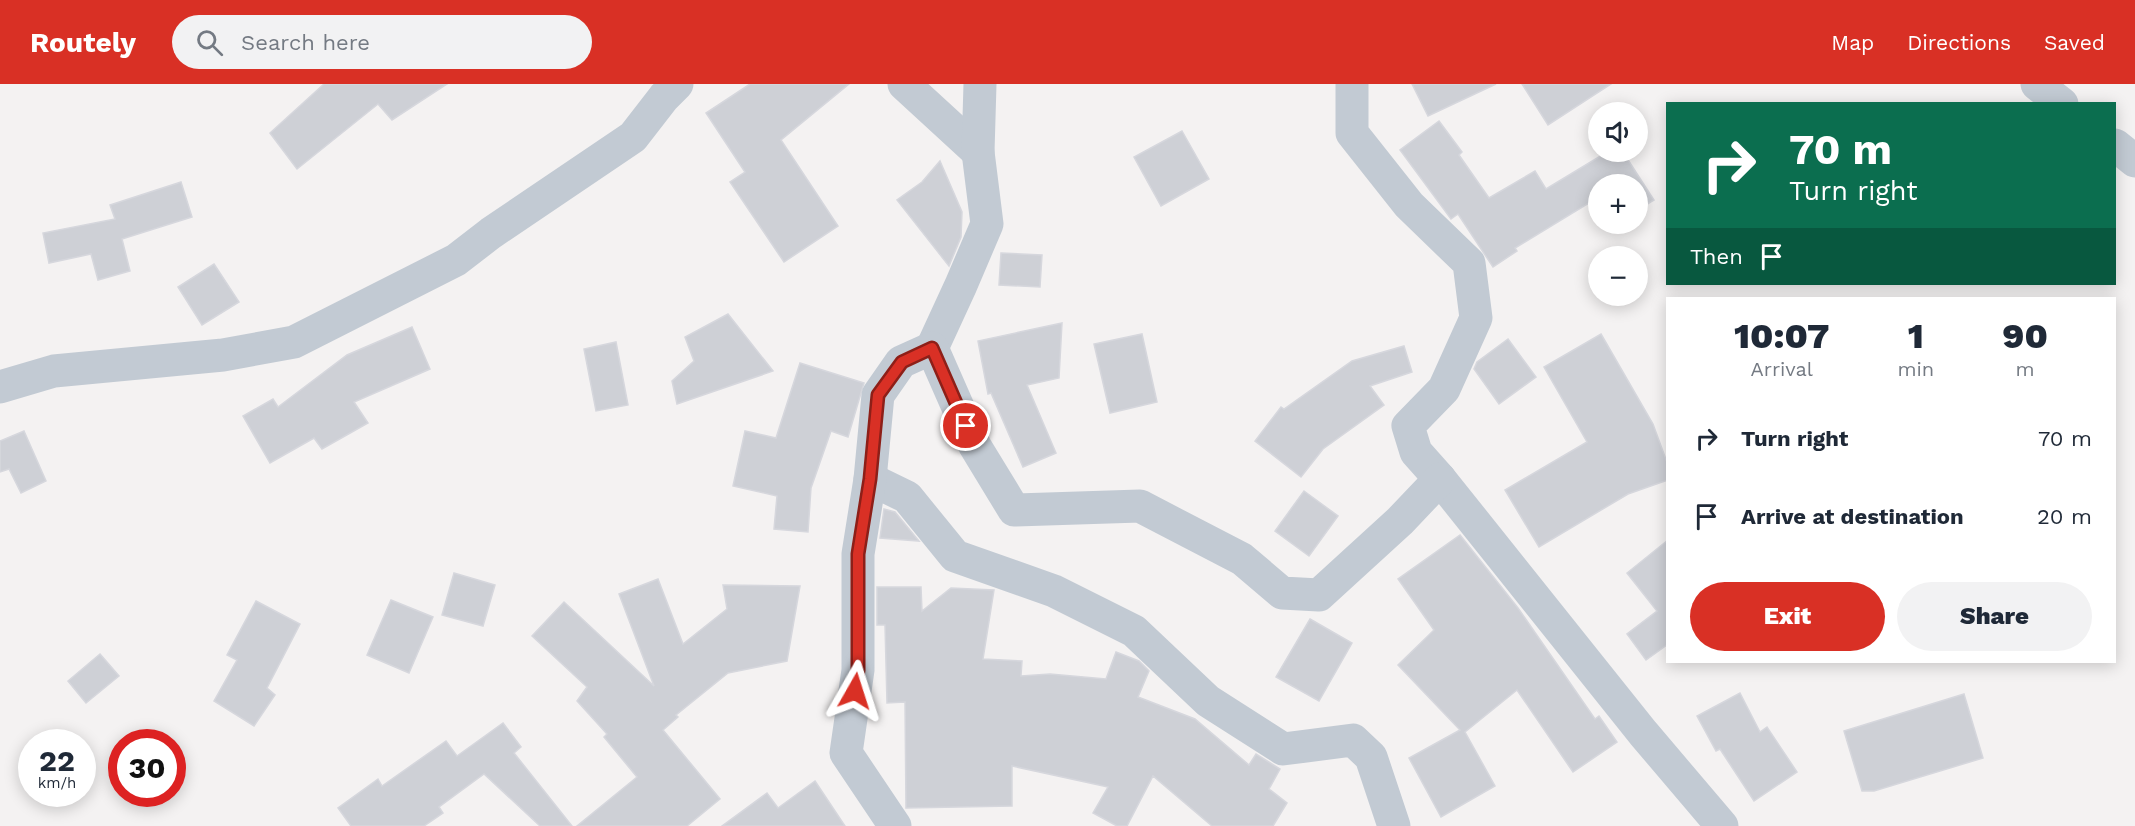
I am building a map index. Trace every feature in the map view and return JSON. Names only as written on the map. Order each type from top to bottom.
[{"type":"street","points":[[0,387],[54,371],[223,355],[294,342],[456,260],[491,233],[633,137],[677,84]]},
{"type":"street","points":[[904,84],[978,152]]},
{"type":"street","points":[[895,826],[846,753],[858,670],[858,554],[870,479],[878,395],[902,362],[932,348],[987,224],[978,152],[980,84]]},
{"type":"street","points":[[1352,84],[1352,133],[1408,205],[1469,263],[1476,318],[1444,389],[1408,426],[1416,452],[1643,733],[1722,826]]},
{"type":"street","points":[[2037,84],[2060,102]]},
{"type":"street","points":[[2116,146],[2135,161]]},
{"type":"street","points":[[932,348],[975,446],[1014,510],[1140,506],[1242,559],[1282,593],[1319,595],[1400,521],[1440,479]]},
{"type":"street","points":[[870,479],[906,497],[955,556],[1054,591],[1134,631],[1208,701],[1283,749],[1353,740],[1371,757],[1394,826]]},
{"type":"building","points":[[324,84],[447,84],[392,120],[378,104],[297,169],[270,133]]},
{"type":"building","points":[[750,84],[849,84],[781,140],[838,226],[784,262],[730,182],[745,172],[706,113]]},
{"type":"building","points":[[1412,84],[1496,84],[1428,116]]},
{"type":"building","points":[[1522,84],[1611,84],[1548,125]]},
{"type":"building","points":[[1439,121],[1462,152],[1459,155],[1489,198],[1535,171],[1546,189],[1591,162],[1629,162],[1637,174],[1588,174],[1588,203],[1515,248],[1517,251],[1493,267],[1458,214],[1451,219],[1400,150]]},
{"type":"building","points":[[1182,131],[1209,179],[1161,206],[1134,157]]},
{"type":"building","points":[[940,161],[962,212],[961,237],[949,266],[897,200],[922,182]]},
{"type":"building","points":[[181,182],[192,217],[122,239],[130,271],[98,280],[91,254],[49,263],[43,233],[115,219],[110,205]]},
{"type":"building","points":[[1648,191],[1654,200],[1648,204]]},
{"type":"building","points":[[1001,253],[1042,255],[1040,287],[999,285]]},
{"type":"building","points":[[214,264],[239,302],[202,325],[178,287]]},
{"type":"building","points":[[728,314],[773,371],[677,404],[672,381],[694,361],[685,337]]},
{"type":"building","points":[[1062,323],[1059,378],[1027,385],[1056,453],[1023,467],[991,393],[988,394],[978,341]]},
{"type":"building","points":[[412,327],[430,369],[354,402],[368,423],[322,449],[314,438],[270,463],[243,416],[273,399],[278,407],[347,355]]},
{"type":"building","points":[[1142,334],[1157,402],[1110,413],[1094,344]]},
{"type":"building","points":[[1601,334],[1653,424],[1666,460],[1666,481],[1628,494],[1539,547],[1505,490],[1587,442],[1544,367]]},
{"type":"building","points":[[1508,339],[1536,377],[1499,404],[1474,369],[1477,362]]},
{"type":"building","points":[[616,342],[628,405],[596,411],[584,349]]},
{"type":"building","points":[[1404,346],[1412,372],[1370,386],[1384,405],[1323,449],[1301,477],[1255,441],[1281,407],[1284,409],[1352,361]]},
{"type":"building","points":[[800,363],[864,383],[848,437],[831,431],[811,488],[808,532],[774,529],[777,496],[733,486],[745,431],[776,438]]},
{"type":"building","points":[[24,431],[46,481],[21,493],[9,469],[0,472],[0,441]]},
{"type":"building","points":[[1304,491],[1338,516],[1309,556],[1275,531]]},
{"type":"building","points":[[884,509],[895,512],[919,541],[880,538]]},
{"type":"building","points":[[1460,535],[1518,608],[1595,719],[1599,716],[1617,742],[1573,772],[1517,690],[1465,732],[1495,786],[1441,817],[1409,758],[1460,730],[1398,665],[1434,630],[1398,579]]},
{"type":"building","points":[[1666,542],[1666,645],[1646,660],[1627,634],[1657,611],[1627,573]]},
{"type":"building","points":[[454,573],[495,585],[483,626],[442,615]]},
{"type":"building","points":[[658,579],[683,644],[727,609],[723,585],[800,586],[787,661],[728,673],[676,715],[678,717],[663,730],[720,799],[687,826],[577,826],[637,777],[604,737],[607,734],[577,701],[587,687],[532,636],[564,602],[654,686],[619,594]]},
{"type":"building","points":[[877,587],[921,587],[922,611],[951,588],[994,590],[983,659],[1022,661],[1021,676],[1050,674],[1106,679],[1116,652],[1139,661],[1149,671],[1138,697],[1195,719],[1249,765],[1256,754],[1280,769],[1269,789],[1287,803],[1273,826],[1212,826],[1153,776],[1127,826],[1117,826],[1093,813],[1108,787],[1012,766],[1012,806],[906,808],[905,702],[887,703],[885,625],[877,625]]},
{"type":"building","points":[[391,600],[433,617],[409,673],[367,655]]},
{"type":"building","points":[[256,601],[300,624],[267,688],[275,695],[254,726],[214,701],[237,660],[227,655]]},
{"type":"building","points":[[1310,619],[1352,643],[1319,701],[1276,677]]},
{"type":"building","points":[[100,654],[119,676],[86,703],[68,681]]},
{"type":"building","points":[[1740,693],[1760,732],[1767,727],[1797,772],[1754,801],[1720,749],[1716,751],[1697,716]]},
{"type":"building","points":[[1964,694],[1983,758],[1874,791],[1862,791],[1844,731]]},
{"type":"building","points":[[503,723],[521,747],[514,753],[572,826],[540,826],[484,774],[439,807],[443,813],[424,826],[351,826],[338,808],[378,779],[382,786],[446,741],[457,756]]},
{"type":"building","points":[[815,781],[845,826],[722,826],[767,793],[778,808]]},
{"type":"route","points":[[855,691],[858,670],[858,554],[870,479],[878,395],[902,362],[932,348],[966,426]]}]
